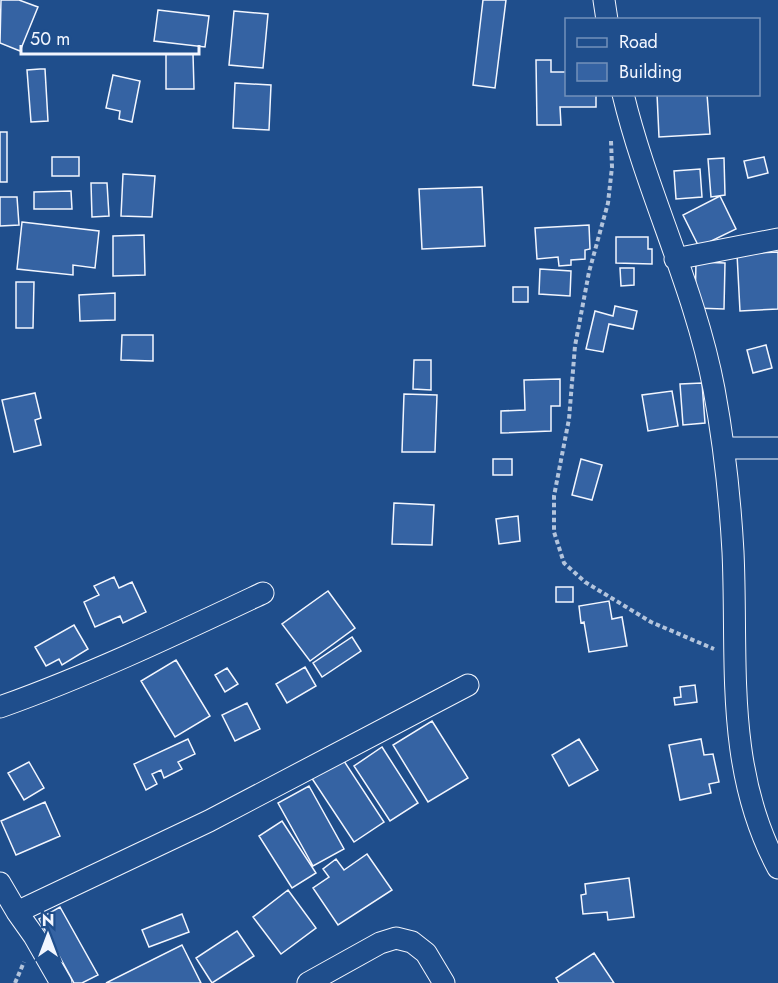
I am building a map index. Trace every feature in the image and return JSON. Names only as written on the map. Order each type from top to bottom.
[{"type":"street","points":[[604,0],[607,18]]},
{"type":"street","points":[[624,96],[652,195],[703,340],[724,448],[733,551],[740,752],[746,783],[764,842],[778,868]]},
{"type":"street","points":[[675,259],[778,239]]},
{"type":"street","points":[[724,448],[778,448]]},
{"type":"street","points":[[0,707],[93,671],[263,593]]},
{"type":"street","points":[[17,912],[209,820],[468,685]]},
{"type":"street","points":[[0,883],[61,983]]},
{"type":"street","points":[[308,983],[380,943],[396,938],[412,942],[426,952],[444,983]]},
{"type":"path","points":[[610,134],[612,167],[608,203],[589,272],[575,346],[569,419],[554,496],[554,532],[564,562],[585,582],[651,622],[735,656]]},
{"type":"building","points":[[1,0],[19,0],[38,7],[20,51],[0,43]]},
{"type":"building","points":[[483,0],[506,0],[495,88],[473,85]]},
{"type":"building","points":[[158,10],[209,16],[205,47],[154,41]]},
{"type":"building","points":[[234,11],[268,14],[263,68],[229,65]]},
{"type":"building","points":[[166,54],[193,54],[194,89],[166,89]]},
{"type":"building","points":[[536,60],[551,60],[551,72],[565,72],[565,96],[596,96],[596,107],[560,107],[561,125],[537,125]]},
{"type":"building","points":[[45,69],[48,121],[31,122],[27,70]]},
{"type":"building","points":[[113,75],[140,81],[132,122],[119,119],[120,111],[106,108]]},
{"type":"building","points":[[235,83],[271,85],[269,130],[233,128]]},
{"type":"building","points":[[657,96],[707,96],[710,134],[659,137]]},
{"type":"building","points":[[0,132],[7,132],[7,182],[0,182]]},
{"type":"building","points":[[52,157],[79,157],[79,176],[52,176]]},
{"type":"building","points":[[764,157],[768,173],[748,178],[744,161]]},
{"type":"building","points":[[724,158],[725,195],[711,197],[708,159]]},
{"type":"building","points":[[700,169],[702,197],[676,199],[674,171]]},
{"type":"building","points":[[123,174],[155,176],[152,217],[121,216]]},
{"type":"building","points":[[91,183],[107,183],[109,216],[92,217]]},
{"type":"building","points":[[482,187],[485,246],[422,249],[419,189]]},
{"type":"building","points":[[71,191],[72,209],[34,209],[34,192]]},
{"type":"building","points":[[720,196],[736,229],[699,247],[683,215]]},
{"type":"building","points":[[0,197],[17,197],[19,225],[0,226]]},
{"type":"building","points":[[22,222],[99,231],[95,268],[73,265],[73,275],[17,269]]},
{"type":"building","points":[[589,225],[590,249],[585,250],[585,259],[571,260],[571,265],[559,266],[558,257],[537,259],[535,228]]},
{"type":"building","points":[[144,235],[145,275],[113,276],[113,236]]},
{"type":"building","points":[[616,237],[648,237],[648,249],[652,249],[652,264],[616,263]]},
{"type":"building","points":[[778,252],[778,309],[740,311],[737,254]]},
{"type":"building","points":[[696,262],[725,263],[724,309],[695,308]]},
{"type":"building","points":[[620,268],[634,268],[634,285],[621,286]]},
{"type":"building","points":[[540,269],[571,271],[570,296],[539,294]]},
{"type":"building","points":[[16,282],[34,282],[33,328],[16,328]]},
{"type":"building","points":[[513,287],[528,287],[528,302],[513,302]]},
{"type":"building","points":[[115,293],[115,320],[80,321],[79,295]]},
{"type":"building","points":[[615,306],[637,311],[633,329],[609,324],[603,352],[586,349],[595,311],[613,316]]},
{"type":"building","points":[[122,335],[153,335],[153,361],[121,360]]},
{"type":"building","points":[[766,345],[772,368],[753,373],[747,350]]},
{"type":"building","points":[[414,360],[431,360],[431,390],[413,389]]},
{"type":"building","points":[[560,379],[560,406],[551,406],[551,431],[501,433],[501,411],[525,410],[524,380]]},
{"type":"building","points":[[702,383],[705,423],[683,425],[680,384]]},
{"type":"building","points":[[672,391],[678,426],[648,431],[642,395]]},
{"type":"building","points":[[35,393],[41,418],[35,420],[41,445],[14,452],[2,400]]},
{"type":"building","points":[[404,394],[437,395],[435,452],[402,452]]},
{"type":"building","points":[[493,459],[512,459],[512,475],[493,475]]},
{"type":"building","points":[[581,459],[602,465],[592,500],[572,495]]},
{"type":"building","points":[[394,503],[434,505],[432,545],[392,544]]},
{"type":"building","points":[[518,516],[520,541],[499,544],[496,519]]},
{"type":"building","points":[[114,577],[119,588],[132,582],[146,612],[123,623],[120,616],[95,627],[84,602],[99,595],[94,586]]},
{"type":"building","points":[[556,587],[573,587],[573,602],[556,602]]},
{"type":"building","points":[[328,591],[355,628],[310,661],[282,624]]},
{"type":"building","points":[[609,601],[612,619],[622,617],[627,646],[589,652],[579,606]]},
{"type":"building","points":[[74,625],[88,649],[62,665],[59,659],[46,666],[35,647]]},
{"type":"building","points":[[352,637],[361,651],[322,677],[313,663]]},
{"type":"building","points":[[176,660],[210,716],[175,737],[141,681]]},
{"type":"building","points":[[305,667],[316,686],[287,703],[276,684]]},
{"type":"building","points":[[227,668],[238,684],[225,692],[215,675]]},
{"type":"building","points":[[695,685],[697,702],[675,705],[674,698],[681,697],[680,687]]},
{"type":"building","points":[[247,703],[260,729],[235,741],[222,715]]},
{"type":"building","points":[[432,721],[468,778],[428,802],[393,745]]},
{"type":"building","points":[[188,739],[195,754],[178,762],[182,769],[164,778],[161,770],[152,774],[157,784],[146,790],[134,764]]},
{"type":"building","points":[[579,739],[598,770],[569,786],[552,755]]},
{"type":"building","points":[[701,739],[704,755],[713,754],[719,782],[709,784],[711,793],[680,800],[669,745]]},
{"type":"building","points":[[382,747],[418,803],[390,821],[354,766]]},
{"type":"building","points":[[342,758],[384,822],[354,842],[311,777]]},
{"type":"building","points":[[29,762],[44,788],[24,800],[8,773]]},
{"type":"building","points":[[309,786],[344,849],[313,866],[278,803]]},
{"type":"building","points":[[45,802],[60,836],[16,855],[1,821]]},
{"type":"building","points":[[282,821],[316,873],[292,888],[259,836]]},
{"type":"building","points":[[367,854],[392,890],[338,925],[313,888],[329,877],[323,869],[336,859],[344,870]]},
{"type":"building","points":[[629,878],[634,917],[608,920],[607,912],[583,914],[581,895],[586,894],[585,884]]},
{"type":"building","points":[[288,890],[316,928],[281,954],[253,917]]},
{"type":"building","points":[[60,907],[98,975],[82,983],[74,983],[39,919]]},
{"type":"building","points":[[182,914],[189,932],[149,947],[142,930]]},
{"type":"building","points":[[237,931],[254,956],[212,983],[196,958]]},
{"type":"building","points":[[182,945],[201,983],[106,983]]},
{"type":"building","points":[[594,953],[614,983],[559,983],[556,978]]}]
